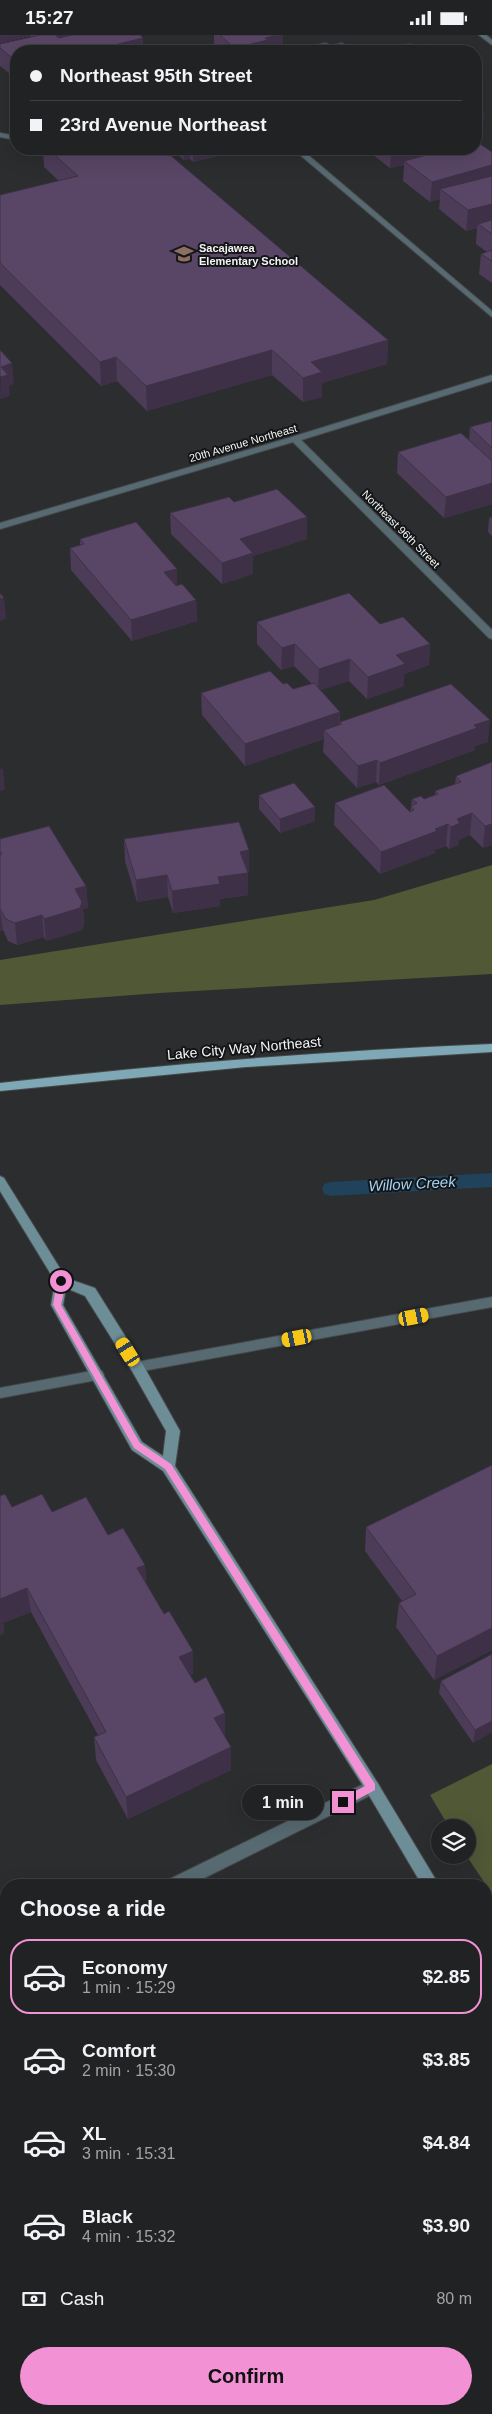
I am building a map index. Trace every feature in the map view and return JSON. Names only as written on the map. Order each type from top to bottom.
[{"type":"main road","name":"Lake City Way Northeast","points":[[0,1087],[206,1065],[372,1053],[492,1048]]},
{"type":"main road","points":[[0,1181],[61,1281],[90,1292],[137,1367],[172,1431],[168,1467]]},
{"type":"main road","points":[[61,1281],[57,1305],[137,1446],[168,1467],[372,1787],[427,1879]]},
{"type":"street","points":[[482,35],[492,43]]},
{"type":"street","points":[[304,155],[492,315]]},
{"type":"street","name":"20th Avenue Northeast","points":[[0,526],[295,439],[492,378]]},
{"type":"street","name":"Northeast 96th Street","points":[[295,439],[492,636]]},
{"type":"street","points":[[137,1367],[492,1302]]},
{"type":"street","points":[[0,1393],[97,1375]]},
{"type":"street","points":[[186,1879],[372,1787]]},
{"type":"green space","points":[[492,865],[492,974],[160,993],[0,1005],[0,960],[374,900]]},
{"type":"green space","points":[[492,1764],[492,1879],[482,1879],[472,1864],[476,1864],[476,1819],[444,1819],[430,1795]]},
{"type":"building","points":[[40,35],[55,35],[59,38],[72,35],[140,35],[143,38],[114,45],[10,45],[10,56],[0,48],[0,44]]},
{"type":"building","points":[[220,35],[277,35],[265,38],[268,40],[247,45],[231,45]]},
{"type":"building","points":[[326,42],[331,45],[312,45]]},
{"type":"building","points":[[342,42],[346,45],[331,45]]},
{"type":"building","points":[[482,145],[492,152],[492,165],[432,182],[404,161],[427,155],[482,155]]},
{"type":"building","points":[[55,155],[170,155],[388,340],[311,362],[322,372],[303,378],[272,350],[146,386],[116,357],[100,362],[0,263],[0,195],[78,176]]},
{"type":"building","points":[[492,176],[492,204],[468,210],[440,189]]},
{"type":"building","points":[[492,220],[492,234],[478,224]]},
{"type":"building","points":[[492,250],[492,261],[481,254]]},
{"type":"building","points":[[0,350],[12,363],[1,367],[8,375],[0,377]]},
{"type":"building","points":[[492,421],[492,448],[470,427]]},
{"type":"building","points":[[461,433],[492,461],[492,483],[446,497],[398,452]]},
{"type":"building","points":[[277,489],[307,517],[240,539],[253,553],[222,563],[170,513],[229,497],[234,502]]},
{"type":"building","points":[[136,522],[177,569],[164,572],[176,586],[182,584],[196,600],[131,620],[70,548],[84,544],[80,539]]},
{"type":"building","points":[[349,593],[380,624],[403,617],[430,644],[396,655],[405,664],[368,677],[350,659],[319,669],[295,644],[282,648],[257,622]]},
{"type":"building","points":[[270,671],[283,684],[287,683],[293,689],[314,683],[340,712],[245,744],[201,693]]},
{"type":"building","points":[[451,684],[490,720],[474,725],[477,728],[380,763],[377,760],[358,766],[324,730],[342,724],[340,722]]},
{"type":"building","points":[[492,762],[492,824],[485,826],[472,813],[457,819],[460,823],[451,827],[448,824],[435,829],[437,831],[381,852],[335,803],[384,785],[410,812],[414,810],[411,806],[417,803],[412,799],[421,796],[424,799],[438,794],[435,791],[461,782],[456,776]]},
{"type":"building","points":[[294,783],[315,807],[280,819],[259,795]]},
{"type":"building","points":[[239,822],[249,850],[240,852],[248,873],[218,877],[220,884],[172,891],[167,875],[136,880],[124,839]]},
{"type":"building","points":[[49,826],[86,886],[75,889],[82,902],[80,908],[44,919],[42,915],[15,923],[6,919],[0,909],[0,855],[2,854],[0,851],[0,839]]},
{"type":"building","points":[[492,1465],[492,1628],[437,1656],[399,1603],[416,1594],[366,1527]]},
{"type":"building","points":[[5,1494],[12,1507],[42,1494],[52,1512],[86,1497],[108,1535],[123,1528],[145,1565],[137,1568],[164,1614],[169,1611],[193,1651],[179,1657],[195,1683],[206,1677],[225,1713],[214,1718],[231,1747],[126,1797],[94,1737],[106,1732],[27,1588],[0,1599],[0,1496]]},
{"type":"building","points":[[492,1654],[492,1721],[475,1730],[441,1681]]},
{"type":"waterway","name":"Willow Creek","points":[[331,1189],[492,1180]]},
{"type":"place","name":"Sacajawea Elementary School","points":[[184,254]]},
{"type":"route","points":[[61,1281],[57,1305],[137,1446],[168,1467],[372,1787],[343,1802]]}]
